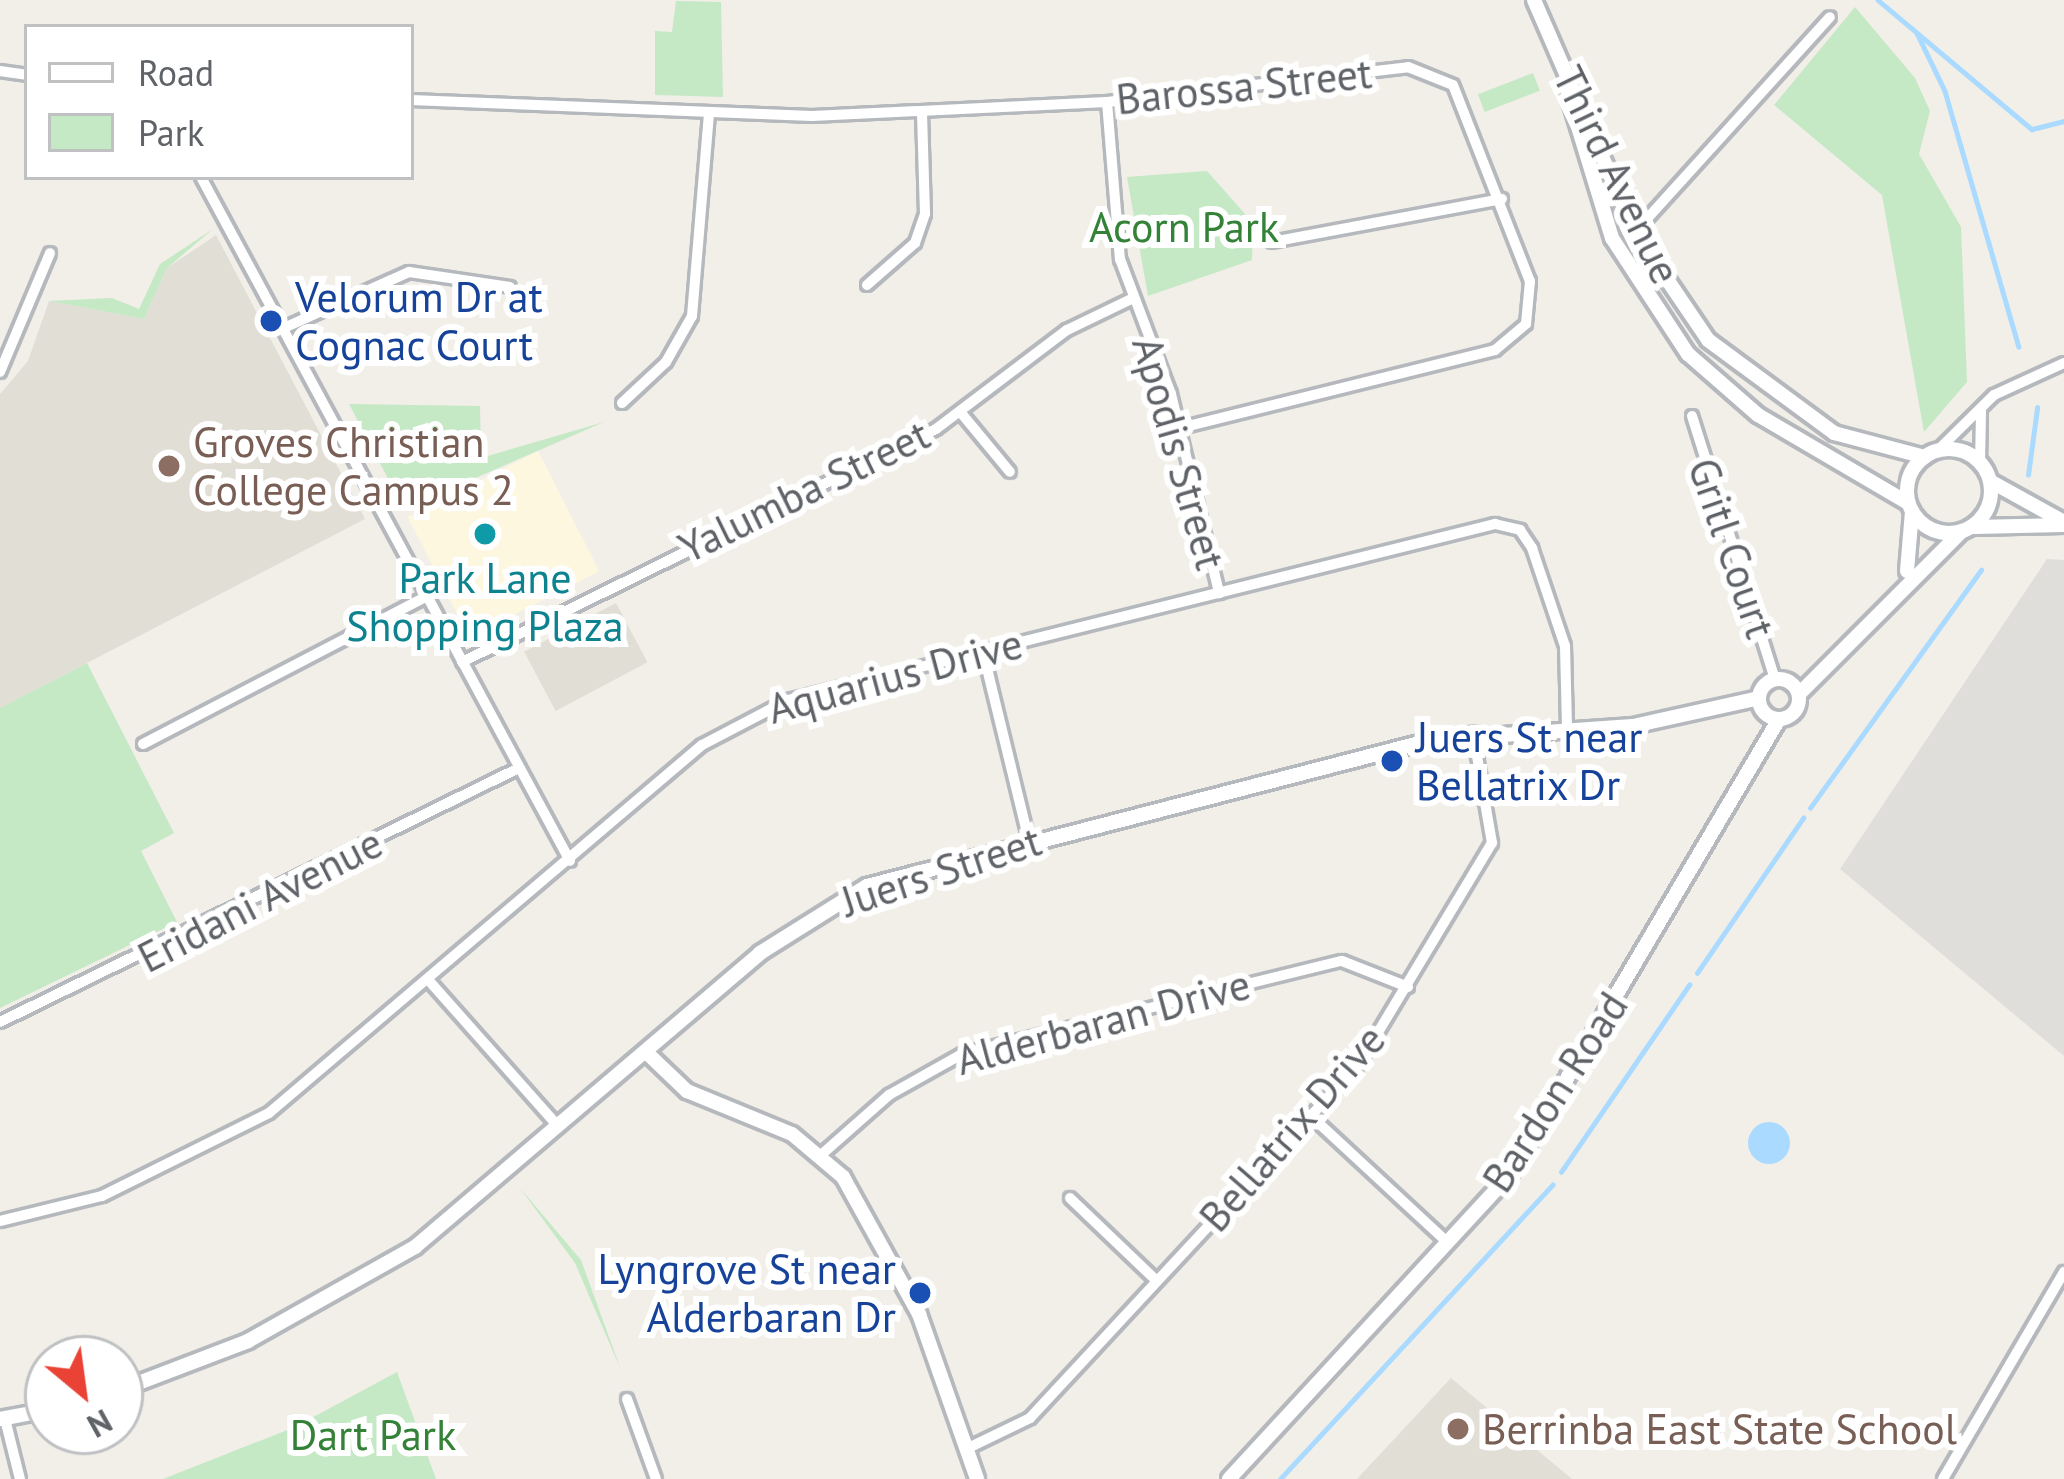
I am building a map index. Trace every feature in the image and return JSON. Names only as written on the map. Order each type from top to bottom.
[{"type":"street","name":"Third Avenue","points":[[1534,0],[1635,232],[1708,340],[1774,398],[1884,453],[1931,454]]},
{"type":"street","points":[[1635,232],[1830,16]]},
{"type":"street","name":"Third Avenue","points":[[1550,37],[1612,238],[1688,354],[1758,415],[1910,507]]},
{"type":"street","name":"Barossa Street","points":[[414,100],[709,114],[922,114],[1430,72],[1468,107],[1502,200],[1533,305],[1513,338],[1180,428]]},
{"type":"street","name":"Apodis Street","points":[[1107,102],[1131,299],[1180,428],[1220,592]]},
{"type":"street","points":[[622,403],[666,362],[692,316],[709,114]]},
{"type":"street","points":[[867,285],[915,243],[925,214],[922,114]]},
{"type":"street","points":[[203,180],[570,861]]},
{"type":"street","points":[[1272,242],[1502,200]]},
{"type":"street","points":[[0,372],[50,254]]},
{"type":"street","points":[[286,327],[409,272],[510,286]]},
{"type":"street","name":"Yalumba Street","points":[[462,662],[962,414],[1066,330],[1131,299]]},
{"type":"street","points":[[1906,576],[1910,507],[1931,454],[1982,408],[2064,363]]},
{"type":"street","points":[[1982,408],[1980,464],[1990,482],[2064,524]]},
{"type":"street","points":[[962,414],[1010,472]]},
{"type":"street","name":"Gritl Court","points":[[1692,416],[1775,679]]},
{"type":"street","points":[[1931,454],[1980,464]]},
{"type":"street","points":[[1780,719],[1759,698],[1775,679],[1798,694],[1906,576],[1965,530],[1989,504],[1990,482]]},
{"type":"street","points":[[1910,507],[1935,531],[2064,524]]},
{"type":"street","name":"Aquarius Drive","points":[[0,1222],[102,1196],[269,1113],[431,983],[746,716],[1220,592],[1512,526],[1532,548],[1564,646],[1567,727]]},
{"type":"street","points":[[142,744],[427,596]]},
{"type":"street","points":[[983,652],[1029,840]]},
{"type":"street","name":"Bardon Road","points":[[1228,1479],[1510,1174],[1798,694]]},
{"type":"street","name":"Juers Street","points":[[144,1381],[248,1341],[376,1271],[829,905],[1029,840],[1473,733],[1633,726],[1759,698]]},
{"type":"street","name":"Bellatrix Drive","points":[[966,1449],[1030,1418],[1312,1116],[1408,988],[1492,843],[1473,733]]},
{"type":"street","name":"Eridani Avenue","points":[[0,1022],[66,999],[517,769]]},
{"type":"street","name":"Alderbaran Drive","points":[[821,1155],[889,1095],[962,1054],[1342,961],[1408,988]]},
{"type":"street","points":[[431,983],[558,1126]]},
{"type":"street","points":[[646,1052],[687,1091],[821,1155],[899,1272],[977,1479]]},
{"type":"street","points":[[1312,1116],[1447,1243]]},
{"type":"street","points":[[1070,1198],[1157,1281]]},
{"type":"street","points":[[1943,1479],[2064,1272]]},
{"type":"street","points":[[627,1399],[656,1479]]},
{"type":"street","points":[[2,1419],[20,1479]]},
{"type":"shaded area","name":"Groves Christian College Campus 2","points":[[216,235],[365,519],[0,708],[0,394],[28,361],[49,301],[144,319],[167,268]]},
{"type":"shaded area","points":[[538,451],[599,571],[469,638],[408,517]]},
{"type":"shaded area","points":[[2047,559],[2064,560],[2064,1056],[1840,869]]},
{"type":"shaded area","points":[[616,603],[647,662],[556,711],[524,652]]},
{"type":"shaded area","name":"Berrinba East State School","points":[[1451,1378],[1572,1479],[1357,1479]]},
{"type":"green space","points":[[676,1],[721,2],[723,97],[655,95],[655,31],[672,32]]},
{"type":"green space","points":[[1855,7],[1915,78],[1930,111],[1919,154],[1961,227],[1967,382],[1924,432],[1882,195],[1774,105]]},
{"type":"green space","points":[[1533,73],[1540,91],[1485,112],[1478,94]]},
{"type":"green space","name":"Acorn Park","points":[[1207,171],[1253,223],[1252,260],[1148,296],[1127,177]]},
{"type":"green space","points":[[213,229],[167,268],[144,319],[49,301],[112,298],[139,309],[160,264]]},
{"type":"green space","points":[[349,404],[480,406],[481,458],[604,422],[404,509]]},
{"type":"green space","points":[[87,663],[174,833],[141,851],[177,922],[0,1008],[0,708]]},
{"type":"green space","points":[[520,1188],[581,1260],[621,1370],[575,1263]]},
{"type":"green space","name":"Dart Park","points":[[397,1372],[436,1479],[163,1479],[295,1427]]},
{"type":"water","points":[[1769,1122],[1784,1128],[1790,1143],[1784,1158],[1769,1164],[1754,1158],[1748,1143],[1754,1128]]},
{"type":"waterway","points":[[1878,0],[2032,129],[2064,121]]},
{"type":"waterway","points":[[1917,33],[1945,91],[2019,347]]},
{"type":"waterway","points":[[2028,475],[2037,408]]},
{"type":"waterway","points":[[1810,808],[1981,570]]},
{"type":"waterway","points":[[1697,973],[1803,818]]},
{"type":"waterway","points":[[1561,1172],[1689,985]]},
{"type":"waterway","points":[[1280,1479],[1552,1185]]},
{"type":"place","name":"Velorum Dr at Cognac Court","points":[[271,321]]},
{"type":"place","name":"Groves Christian College Campus 2","points":[[169,466]]},
{"type":"place","name":"Park Lane Shopping Plaza","points":[[485,534]]},
{"type":"place","name":"Juers St near Bellatrix Dr","points":[[1392,761]]},
{"type":"place","name":"Lyngrove St near Alderbaran Dr","points":[[920,1293]]},
{"type":"place","name":"Berrinba East State School","points":[[1458,1429]]}]
